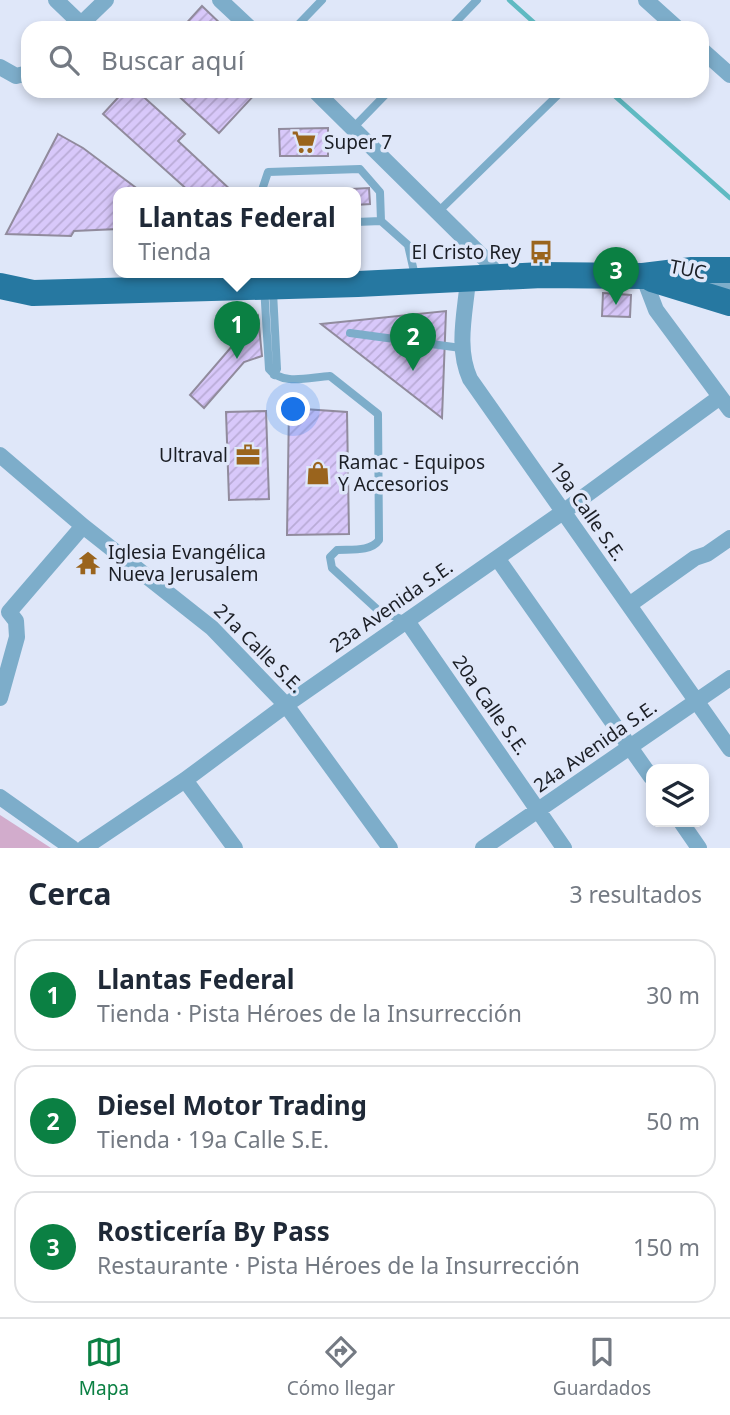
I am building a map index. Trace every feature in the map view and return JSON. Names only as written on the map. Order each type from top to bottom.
[{"type":"main road","points":[[0,268],[38,275],[87,291]]},
{"type":"main road","points":[[0,286],[33,293],[268,280],[417,282],[542,275],[643,276],[692,270],[730,270]]},
{"type":"main road","points":[[643,276],[730,303]]},
{"type":"street","points":[[56,0],[75,21]]},
{"type":"street","points":[[84,21],[106,0]]},
{"type":"street","points":[[220,0],[242,21]]},
{"type":"street","points":[[646,0],[669,21]]},
{"type":"street","points":[[709,56],[730,75]]},
{"type":"street","points":[[0,67],[21,75]]},
{"type":"street","points":[[322,98],[486,260],[492,268],[481,279]]},
{"type":"street","points":[[643,276],[656,310],[725,404]]},
{"type":"street","name":"19a Calle S.E.","points":[[481,279],[461,348],[463,364],[470,379],[730,749]]},
{"type":"street","name":"23a Avenida S.E.","points":[[84,848],[185,780],[286,705],[563,512],[725,404]]},
{"type":"street","name":"21a Calle S.E.","points":[[0,455],[83,526],[212,628],[286,705],[390,848]]},
{"type":"street","points":[[0,698],[17,637],[16,621],[4,611],[83,526]]},
{"type":"street","points":[[629,606],[695,558],[707,554],[730,538]]},
{"type":"street","points":[[497,558],[646,770]]},
{"type":"street","name":"20a Calle S.E.","points":[[407,621],[564,848]]},
{"type":"street","name":"24a Avenida S.E.","points":[[483,848],[730,678]]},
{"type":"street","points":[[185,780],[235,848]]},
{"type":"street","points":[[0,797],[72,848]]},
{"type":"street","points":[[684,827],[699,848]]},
{"type":"lane","points":[[302,21],[322,0]]},
{"type":"lane","points":[[457,21],[477,0]]},
{"type":"lane","points":[[353,128],[382,98]]},
{"type":"lane","points":[[438,212],[555,98]]},
{"type":"lane","points":[[263,187],[268,172],[360,169],[380,191],[381,221]]},
{"type":"lane","points":[[361,222],[381,221],[408,245],[417,282]]},
{"type":"lane","name":"TUC","points":[[643,276],[730,286]]},
{"type":"lane","name":"TUC","points":[[643,276],[730,293]]},
{"type":"lane","points":[[268,280],[269,369],[274,376],[282,379],[330,376],[378,414],[379,540],[375,546],[337,550],[330,557],[332,568],[379,611],[407,621]]},
{"type":"lane","points":[[351,333],[461,348]]},
{"type":"shaded area","points":[[0,815],[51,848],[0,848]]},
{"type":"building","points":[[202,6],[218,21],[188,21]]},
{"type":"building","points":[[118,98],[145,98],[185,134],[178,141],[228,187],[184,187],[103,114]]},
{"type":"building","points":[[181,98],[252,98],[219,133]]},
{"type":"building","name":"Super 7","points":[[328,128],[328,156],[280,156],[279,129]]},
{"type":"building","points":[[58,134],[83,148],[135,187],[113,187],[113,229],[74,231],[71,236],[6,234]]},
{"type":"building","points":[[361,188],[369,188],[370,204],[361,205]]},
{"type":"building","points":[[603,293],[631,295],[630,317],[602,316]]},
{"type":"building","points":[[446,311],[442,418],[321,324]]},
{"type":"building","points":[[258,316],[262,356],[244,362],[204,408],[190,395]]},
{"type":"building","name":"Ramac - Equipos Y Accesorios","points":[[289,408],[347,412],[349,534],[287,535]]},
{"type":"building","name":"Ultraval","points":[[266,411],[269,499],[229,500],[226,412]]},
{"type":"waterway","points":[[509,0],[532,21]]},
{"type":"waterway","points":[[617,98],[730,198]]},
{"type":"place","name":"Super 7","points":[[304,142]]},
{"type":"place","name":"El Cristo Rey","points":[[541,252]]},
{"type":"place","name":"Rosticería By Pass","points":[[616,305]]},
{"type":"place","name":"Llantas Federal","points":[[237,359]]},
{"type":"place","name":"Diesel Motor Trading","points":[[413,371]]},
{"type":"place","name":"Ultraval","points":[[248,455]]},
{"type":"place","name":"Ramac - Equipos Y Accesorios","points":[[318,473]]},
{"type":"place","name":"Iglesia Evangélica Nueva Jerusalem","points":[[88,563]]}]
